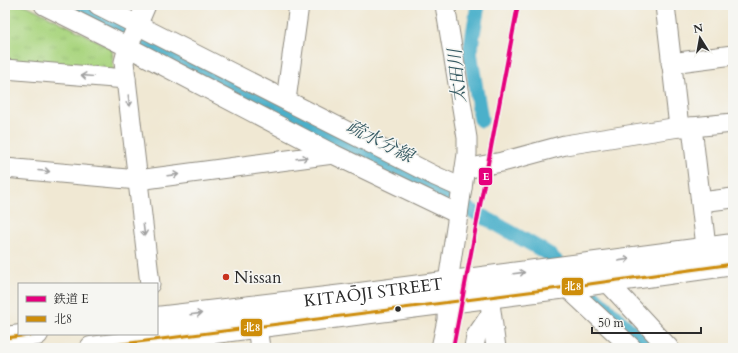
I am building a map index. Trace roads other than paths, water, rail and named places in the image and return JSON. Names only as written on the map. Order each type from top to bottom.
[{"type":"main road","name":"KITAŌJI STREET","points":[[158,318],[256,316],[448,292],[490,296],[576,276],[707,258],[733,245]]},
{"type":"main road","name":"KITAŌJI STREET","points":[[707,258],[733,264]]},
{"type":"main road","name":"KITAŌJI STREET","points":[[91,348],[157,340],[256,316]]},
{"type":"main road","points":[[5,338],[29,335]]},
{"type":"street","points":[[44,5],[333,154],[460,201]]},
{"type":"street","points":[[98,5],[435,176],[460,201]]},
{"type":"street","points":[[146,5],[128,47],[124,62],[150,283]]},
{"type":"street","points":[[286,100],[299,5]]},
{"type":"street","points":[[441,348],[447,320],[448,292],[467,154],[467,138],[445,5]]},
{"type":"street","points":[[665,5],[671,62],[701,202],[707,258]]},
{"type":"street","points":[[671,62],[733,55]]},
{"type":"street","points":[[5,69],[126,79]]},
{"type":"street","points":[[465,169],[502,162],[565,145],[686,127],[733,123]]},
{"type":"street","points":[[5,168],[138,180],[333,154]]},
{"type":"street","points":[[701,202],[733,198]]},
{"type":"street","points":[[576,276],[597,314],[632,348]]},
{"type":"street","points":[[576,276],[669,348]]},
{"type":"street","points":[[474,348],[476,336],[490,296]]},
{"type":"street","points":[[490,296],[496,348]]},
{"type":"street","points":[[256,316],[260,348]]},
{"type":"waterway","name":"疏水分線","points":[[68,5],[384,164],[491,221],[547,253],[649,348]]},
{"type":"waterway","name":"太田川","points":[[478,5],[470,52],[481,120]]},
{"type":"rail line","name":"E","points":[[453,348],[518,5]]},
{"type":"place","name":"Nissan","points":[[226,277]]}]
